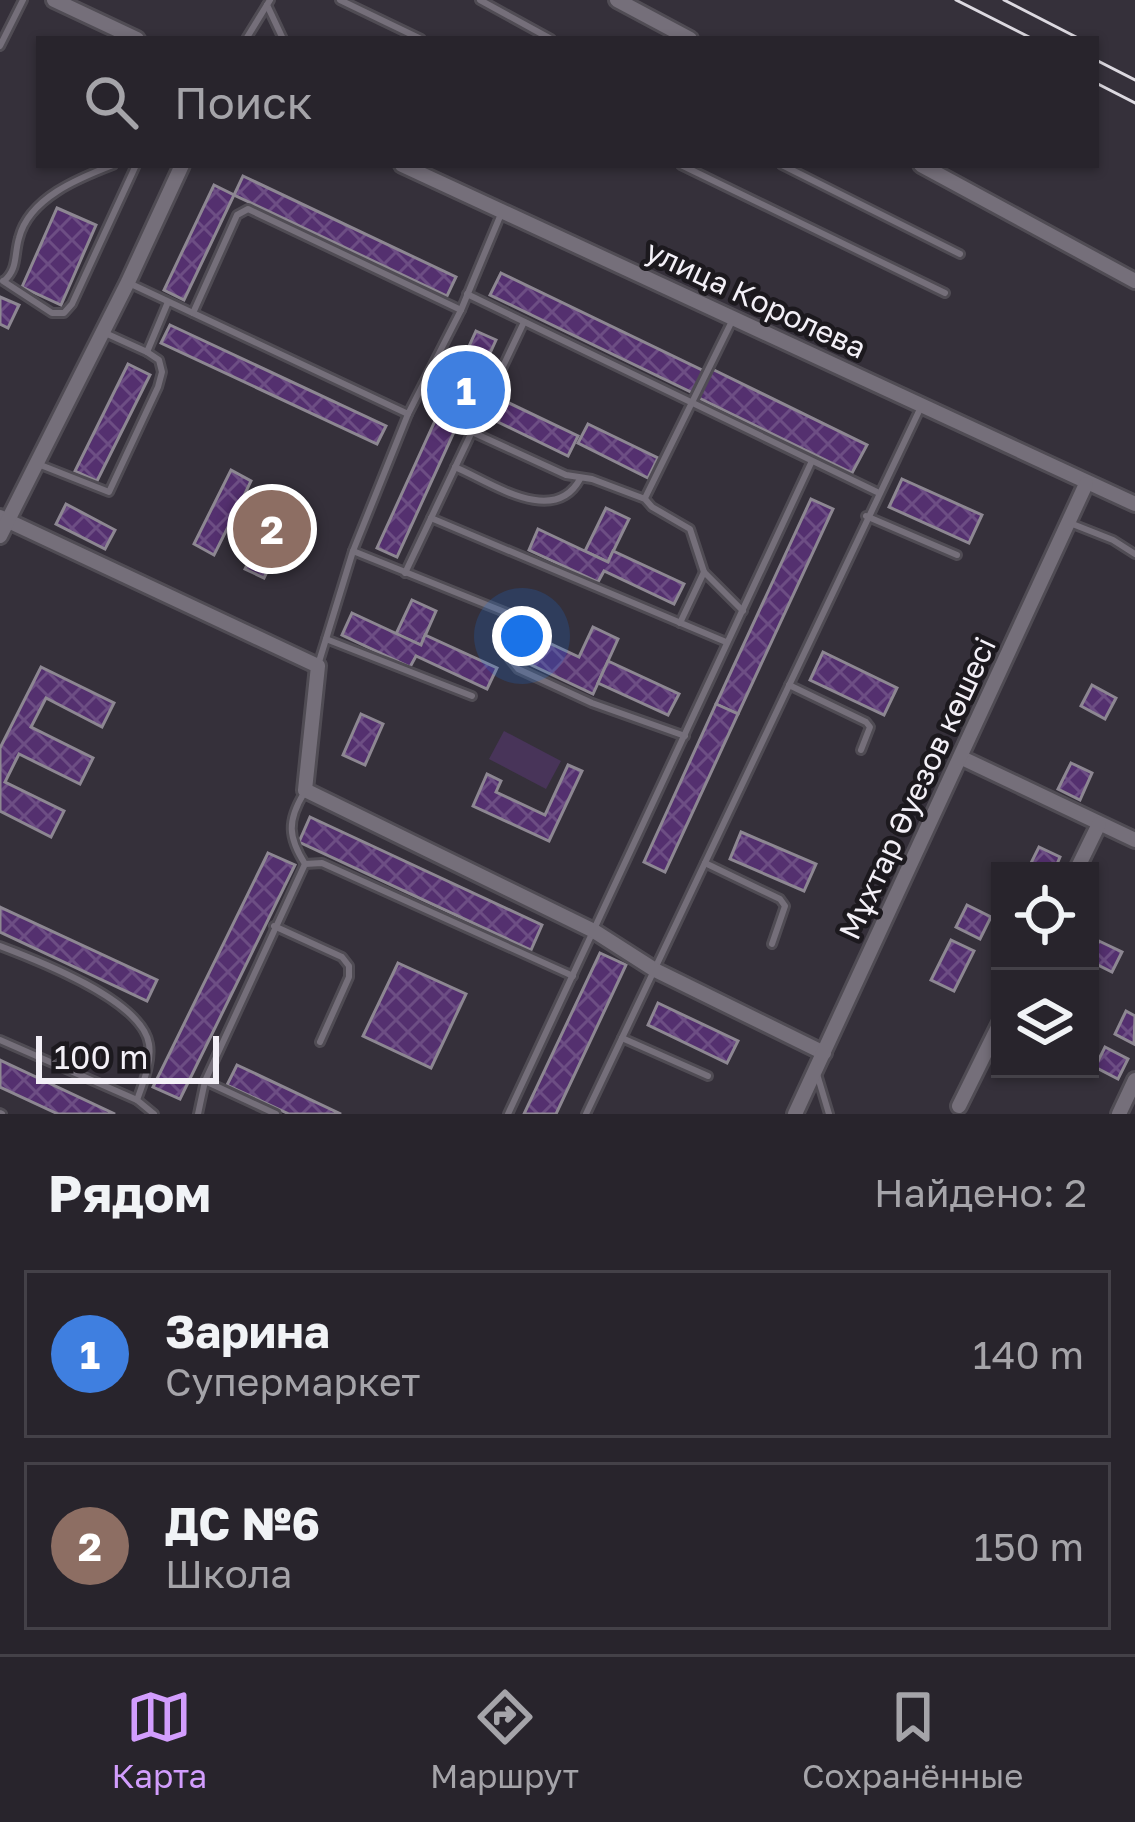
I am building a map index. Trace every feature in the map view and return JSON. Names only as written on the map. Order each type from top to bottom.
[{"type":"street","points":[[54,0],[131,36]]},
{"type":"street","points":[[617,0],[684,36]]},
{"type":"street","points":[[0,536],[4,519],[103,332],[181,168]]},
{"type":"street","name":"улица Королева","points":[[409,168],[1135,504]]},
{"type":"street","points":[[927,168],[1135,281]]},
{"type":"street","name":"Мұхтар Әуезов көшесі","points":[[795,1114],[1086,484]]},
{"type":"street","points":[[4,519],[317,666],[305,790],[594,931],[655,970],[824,1053]]},
{"type":"street","points":[[962,758],[1135,841]]},
{"type":"street","points":[[1080,862],[1099,824]]},
{"type":"street","points":[[959,1106],[991,1041]]},
{"type":"street","points":[[1119,1114],[1135,1080]]},
{"type":"lane","points":[[0,46],[23,0]]},
{"type":"lane","points":[[340,0],[415,36]]},
{"type":"lane","points":[[480,0],[546,36]]},
{"type":"lane","points":[[248,36],[269,3]]},
{"type":"lane","points":[[269,3],[282,36]]},
{"type":"lane","points":[[106,168],[54,192],[22,229],[15,264],[2,281],[52,313],[68,309],[135,168]]},
{"type":"lane","points":[[687,168],[945,293]]},
{"type":"lane","points":[[788,168],[960,254]]},
{"type":"lane","points":[[193,313],[237,215],[248,209],[460,310]]},
{"type":"lane","points":[[317,666],[353,551],[408,414],[502,211]]},
{"type":"lane","points":[[128,282],[408,414]]},
{"type":"lane","points":[[467,294],[877,493]]},
{"type":"lane","points":[[147,352],[168,302]]},
{"type":"lane","points":[[645,499],[733,318]]},
{"type":"lane","points":[[405,573],[524,322]]},
{"type":"lane","points":[[37,463],[110,492],[162,371],[159,360],[147,352],[103,332]]},
{"type":"lane","points":[[586,1114],[922,406]]},
{"type":"lane","points":[[472,432],[580,479],[645,499],[690,529],[704,572],[742,611]]},
{"type":"lane","points":[[508,1114],[811,463]]},
{"type":"lane","points":[[455,467],[544,503],[568,496],[580,479]]},
{"type":"lane","points":[[866,516],[957,555]]},
{"type":"lane","points":[[431,518],[728,643]]},
{"type":"lane","points":[[1070,523],[1135,554]]},
{"type":"lane","points":[[353,551],[507,614],[514,626],[511,659],[518,669],[592,703],[685,736]]},
{"type":"lane","points":[[680,623],[704,572]]},
{"type":"lane","points":[[326,639],[472,696]]},
{"type":"lane","points":[[789,685],[866,722],[869,727],[861,750]]},
{"type":"lane","points":[[305,790],[289,828],[291,842],[305,864]]},
{"type":"lane","points":[[305,864],[322,863],[573,976]]},
{"type":"lane","points":[[705,863],[780,899],[785,906],[772,944]]},
{"type":"lane","points":[[198,1114],[205,1081],[305,864]]},
{"type":"lane","points":[[274,926],[350,966],[320,1042]]},
{"type":"lane","points":[[0,946],[120,1004],[140,1023],[149,1043],[137,1100]]},
{"type":"lane","points":[[622,1038],[709,1076]]},
{"type":"lane","points":[[0,1040],[137,1100],[154,1114]]},
{"type":"lane","points":[[816,1070],[829,1114]]},
{"type":"lane","points":[[205,1081],[276,1114]]},
{"type":"shaded area","points":[[504,731],[561,761],[546,789],[489,759]]},
{"type":"building","points":[[243,176],[456,277],[447,296],[234,195]]},
{"type":"building","points":[[214,185],[234,195],[184,300],[164,290]]},
{"type":"building","points":[[57,208],[96,225],[61,305],[22,287]]},
{"type":"building","points":[[501,273],[706,372],[695,394],[490,295]]},
{"type":"building","points":[[0,297],[19,305],[8,328],[0,324]]},
{"type":"building","points":[[170,325],[386,426],[377,444],[161,343]]},
{"type":"building","points":[[476,331],[496,340],[397,557],[377,548]]},
{"type":"building","points":[[128,364],[150,375],[97,481],[75,471]]},
{"type":"building","points":[[712,369],[867,445],[852,473],[697,397]]},
{"type":"building","points":[[507,402],[578,436],[568,456],[498,422]]},
{"type":"building","points":[[588,424],[658,458],[648,478],[578,443]]},
{"type":"building","points":[[231,470],[251,481],[241,502],[271,516],[282,494],[301,503],[264,578],[245,569],[262,534],[232,519],[214,555],[194,544]]},
{"type":"building","points":[[902,479],[982,515],[969,543],[889,507]]},
{"type":"building","points":[[811,499],[833,509],[738,714],[716,704]]},
{"type":"building","points":[[66,504],[115,530],[105,549],[56,524]]},
{"type":"building","points":[[606,508],[629,519],[608,562],[585,551]]},
{"type":"building","points":[[538,529],[608,562],[613,551],[684,584],[674,604],[604,571],[598,582],[529,550]]},
{"type":"building","points":[[412,600],[436,611],[421,645],[396,634]]},
{"type":"building","points":[[352,613],[421,645],[425,635],[497,668],[487,689],[416,656],[410,667],[342,635]]},
{"type":"building","points":[[593,627],[618,639],[593,694],[523,661],[534,636],[579,657]]},
{"type":"building","points":[[823,652],[897,688],[884,715],[810,680]]},
{"type":"building","points":[[608,661],[679,694],[668,715],[598,683]]},
{"type":"building","points":[[41,667],[114,703],[102,727],[46,698],[31,727],[93,758],[80,784],[19,754],[5,782],[64,811],[51,837],[0,811],[0,748]]},
{"type":"building","points":[[1092,685],[1116,698],[1105,719],[1081,706]]},
{"type":"building","points":[[716,704],[738,714],[665,872],[644,862]]},
{"type":"building","points":[[361,714],[383,724],[365,765],[343,755]]},
{"type":"building","points":[[1071,763],[1092,773],[1080,800],[1058,789]]},
{"type":"building","points":[[568,765],[582,771],[549,841],[473,806],[487,774],[501,781],[496,792],[545,815]]},
{"type":"building","points":[[310,817],[542,925],[531,950],[299,842]]},
{"type":"building","points":[[741,832],[816,864],[804,891],[730,859]]},
{"type":"building","points":[[1039,847],[1060,857],[1058,862],[1032,862]]},
{"type":"building","points":[[268,853],[295,865],[180,1099],[153,1087]]},
{"type":"building","points":[[967,905],[991,917],[980,939],[956,927]]},
{"type":"building","points":[[0,907],[157,980],[147,1001],[0,932]]},
{"type":"building","points":[[951,940],[974,951],[954,991],[931,980]]},
{"type":"building","points":[[1099,941],[1122,952],[1112,972],[1099,966]]},
{"type":"building","points":[[600,953],[626,965],[556,1114],[524,1114]]},
{"type":"building","points":[[398,963],[466,994],[431,1068],[363,1036]]},
{"type":"building","points":[[658,1003],[738,1041],[727,1063],[648,1025]]},
{"type":"building","points":[[1126,1011],[1135,1016],[1134,1044],[1115,1034]]},
{"type":"building","points":[[1105,1047],[1128,1059],[1118,1079],[1099,1069]]},
{"type":"building","points":[[0,1060],[115,1114],[58,1114],[0,1087]]},
{"type":"building","points":[[237,1065],[341,1114],[289,1114],[227,1085]]},
{"type":"railway","points":[[956,0],[1027,36]]},
{"type":"railway","points":[[1004,0],[1074,36]]},
{"type":"railway","points":[[1099,62],[1135,80]]},
{"type":"railway","points":[[1099,85],[1135,103]]},
{"type":"place","name":"Зарина","points":[[466,390]]},
{"type":"place","name":"ДС №6","points":[[272,529]]}]
